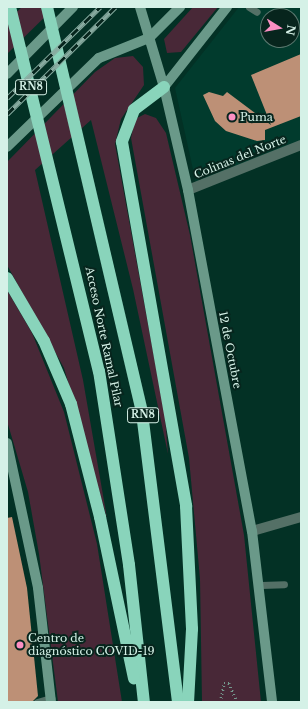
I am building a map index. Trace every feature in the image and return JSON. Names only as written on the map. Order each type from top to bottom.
[{"type":"highway","name":"Acceso Norte Ramal Pilar","points":[[48,7],[79,133],[142,412],[162,551],[178,702]]},
{"type":"highway","name":"Acceso Norte Ramal Pilar","points":[[11,9],[86,312],[115,461],[144,702]]},
{"type":"highway","points":[[164,87],[134,110],[122,142],[186,506],[192,629],[188,702]]},
{"type":"highway","points":[[7,278],[44,340],[71,404],[100,517],[140,702]]},
{"type":"street","points":[[7,74],[73,7]]},
{"type":"street","name":"12 de Octubre","points":[[140,7],[164,87],[188,190],[252,531],[260,585],[272,702]]},
{"type":"street","points":[[7,147],[99,58],[149,38],[180,7]]},
{"type":"street","points":[[164,87],[227,7]]},
{"type":"street","name":"Colinas del Norte","points":[[188,190],[301,145]]},
{"type":"street","points":[[7,443],[12,479],[38,588],[51,700]]},
{"type":"street","points":[[252,531],[301,517]]},
{"type":"lane","points":[[249,7],[257,12]]},
{"type":"lane","points":[[260,585],[284,584]]},
{"type":"lane","points":[[37,702],[51,700]]},
{"type":"path","points":[[220,702],[224,683],[229,683],[237,702]]},
{"type":"shaded area","points":[[22,7],[55,7],[7,54],[7,21]]},
{"type":"shaded area","points":[[193,7],[218,7],[181,52],[167,53],[164,39]]},
{"type":"shaded area","points":[[239,7],[301,7],[301,141],[196,183],[175,88]]},
{"type":"shaded area","points":[[133,56],[143,67],[144,85],[121,119],[115,144],[165,417],[168,454],[133,289],[91,120],[35,170],[83,380],[107,518],[64,368],[7,265],[7,162],[95,72],[115,58]]},
{"type":"shaded area","points":[[145,114],[156,118],[166,133],[190,235],[244,535],[261,702],[202,702],[200,579],[189,458],[131,138],[135,119]]},
{"type":"shaded area","points":[[7,290],[32,333],[64,412],[97,544],[122,702],[58,702],[39,554],[28,492],[7,421]]},
{"type":"building","points":[[301,54],[301,116],[265,130],[265,140],[257,141],[226,131],[215,121],[203,95],[209,92],[223,96],[227,92],[271,125],[251,75]]},
{"type":"building","name":"Centro de diagnóstico COVID-19","points":[[12,517],[27,588],[38,696],[32,702],[7,702],[7,518]]},
{"type":"railway","points":[[7,98],[100,7]]},
{"type":"railway","points":[[7,114],[115,7]]},
{"type":"place","name":"Puma","points":[[232,117]]},
{"type":"place","name":"Centro de diagnóstico COVID-19","points":[[20,645]]}]
